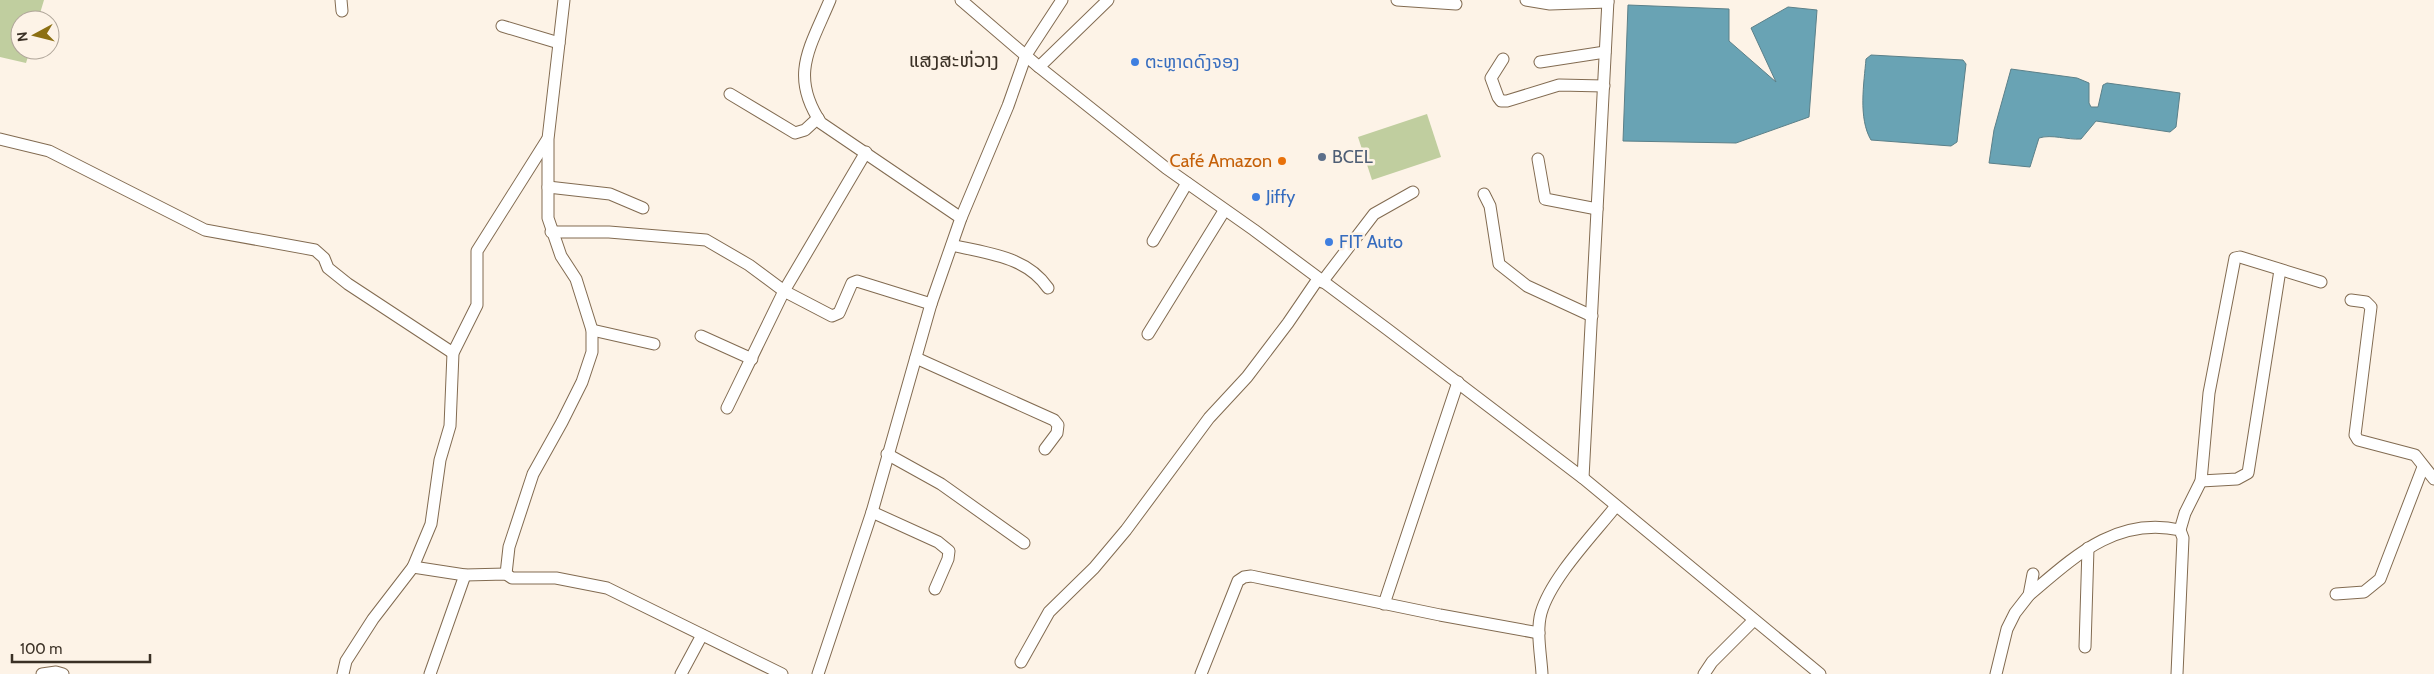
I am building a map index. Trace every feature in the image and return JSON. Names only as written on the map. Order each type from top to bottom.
[{"type":"street","points":[[506,574],[509,547],[532,474],[582,382],[592,352],[592,330],[576,280],[561,256],[548,218],[548,139],[564,0]]},
{"type":"street","points":[[830,0],[806,60],[803,77],[812,108],[821,123],[962,218]]},
{"type":"street","points":[[961,0],[1039,67],[1187,183],[1224,211],[1254,230],[1583,478],[1820,674]]},
{"type":"street","points":[[818,674],[872,512],[931,304],[952,245],[1008,106],[1026,55],[1062,0]]},
{"type":"street","points":[[1039,67],[1108,0]]},
{"type":"street","points":[[1397,0],[1456,4]]},
{"type":"street","points":[[1526,0],[1550,4],[1608,1],[1583,478]]},
{"type":"street","points":[[502,26],[560,42]]},
{"type":"street","points":[[1540,62],[1605,52]]},
{"type":"street","points":[[1503,59],[1491,78],[1501,101],[1507,101],[1559,85],[1604,86]]},
{"type":"street","points":[[730,94],[795,133],[805,130],[818,118]]},
{"type":"street","points":[[0,139],[49,151],[205,230],[315,250],[324,258],[328,268],[348,284],[453,353]]},
{"type":"street","points":[[343,674],[346,661],[373,619],[413,568],[431,524],[440,460],[450,426],[453,353],[477,305],[477,251],[548,139]]},
{"type":"street","points":[[727,408],[784,291],[866,152]]},
{"type":"street","points":[[1538,159],[1545,199],[1597,209]]},
{"type":"street","points":[[1153,241],[1187,183]]},
{"type":"street","points":[[548,187],[610,194],[643,208]]},
{"type":"street","points":[[1021,662],[1049,612],[1094,568],[1126,530],[1209,418],[1247,377],[1320,280],[1374,214],[1413,192]]},
{"type":"street","points":[[1484,194],[1490,206],[1499,264],[1527,286],[1592,316]]},
{"type":"street","points":[[1148,334],[1224,211]]},
{"type":"street","points":[[552,232],[609,232],[706,240],[749,265],[784,291],[832,316],[839,313],[852,283],[856,281],[931,304]]},
{"type":"street","points":[[952,245],[1021,262],[1034,270],[1048,288]]},
{"type":"street","points":[[2177,674],[2183,538],[2180,530],[2185,513],[2201,481],[2210,393],[2234,261],[2240,257],[2321,282]]},
{"type":"street","points":[[2201,481],[2237,479],[2248,473],[2280,270]]},
{"type":"street","points":[[2351,300],[2366,302],[2371,307],[2355,435],[2358,440],[2416,456],[2434,479]]},
{"type":"street","points":[[592,330],[654,344]]},
{"type":"street","points":[[701,336],[752,359]]},
{"type":"street","points":[[916,358],[1054,420],[1058,425],[1057,433],[1045,449]]},
{"type":"street","points":[[1384,604],[1458,382]]},
{"type":"street","points":[[887,454],[941,484],[1024,543]]},
{"type":"street","points":[[2336,594],[2364,592],[2380,579],[2423,467]]},
{"type":"street","points":[[1542,674],[1541,612],[1555,583],[1616,506]]},
{"type":"street","points":[[872,512],[938,542],[949,551],[948,559],[935,589]]},
{"type":"street","points":[[1996,674],[2007,629],[2015,613],[2029,595],[2088,548],[2114,535],[2144,526],[2180,530]]},
{"type":"street","points":[[2085,647],[2088,548]]},
{"type":"street","points":[[413,568],[465,575],[506,574],[512,578],[556,578],[607,588],[782,674]]},
{"type":"street","points":[[2029,595],[2033,574]]},
{"type":"street","points":[[430,674],[465,575]]},
{"type":"street","points":[[1201,674],[1232,593],[1238,582],[1244,577],[1261,578],[1384,604],[1540,633]]},
{"type":"street","points":[[1704,674],[1712,662],[1754,620]]},
{"type":"street","points":[[680,674],[702,635]]},
{"type":"street","points":[[42,674],[56,672],[63,674]]},
{"type":"green space","points":[[0,0],[44,0],[41,10],[10,10],[10,59],[0,57]]},
{"type":"green space","points":[[13,60],[27,60],[26,63]]},
{"type":"green space","points":[[1427,114],[1441,157],[1372,180],[1358,137]]},
{"type":"water","points":[[1628,5],[1729,9],[1729,41],[1776,82],[1751,28],[1788,7],[1817,10],[1809,117],[1736,143],[1623,141]]},
{"type":"water","points":[[1871,55],[1963,60],[1966,64],[1957,142],[1951,146],[1871,140],[1864,121],[1863,89],[1866,59]]},
{"type":"water","points":[[2011,69],[2077,78],[2089,83],[2089,103],[2091,107],[2098,107],[2103,85],[2107,83],[2180,93],[2176,127],[2170,132],[2096,121],[2081,139],[2039,138],[2030,167],[1989,163],[1994,130]]},
{"type":"place","name":"ຕະຫຼາດດົງຈອງ","points":[[1135,62]]},
{"type":"place","name":"BCEL","points":[[1322,157]]},
{"type":"place","name":"Café Amazon","points":[[1282,161]]},
{"type":"place","name":"Jiffy","points":[[1256,197]]},
{"type":"place","name":"FIT Auto","points":[[1329,242]]},
{"type":"district","name":"ແສງສະຫ່ວາງ","points":[[954,60]]}]
